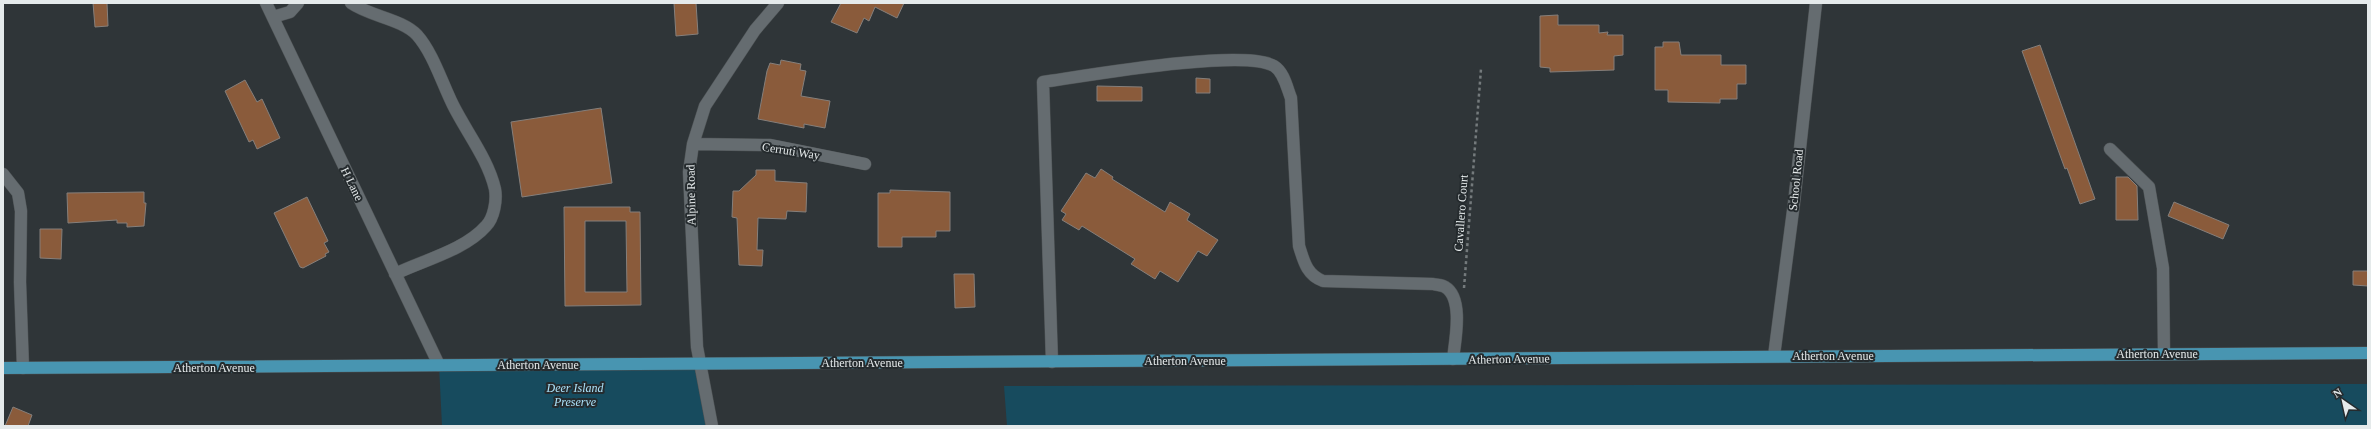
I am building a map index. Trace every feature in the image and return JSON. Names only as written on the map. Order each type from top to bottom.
[{"type":"main road","name":"Atherton Avenue","points":[[3,368],[2368,353]]},
{"type":"street","name":"H Lane","points":[[266,3],[439,365]]},
{"type":"street","points":[[273,18],[290,12],[298,3]]},
{"type":"street","points":[[351,3],[405,27],[416,34],[428,53],[472,141],[487,164],[495,190],[493,217],[487,226],[473,238],[459,247],[395,274]]},
{"type":"street","name":"Alpine Road","points":[[712,426],[699,364],[689,172],[693,144],[705,106],[756,30],[778,3]]},
{"type":"street","name":"School Road","points":[[1774,356],[1794,203],[1816,3]]},
{"type":"street","points":[[1052,362],[1043,82],[1182,63],[1249,60],[1262,61],[1275,67],[1285,80],[1291,98],[1299,246],[1305,264],[1313,277],[1323,281],[1433,284],[1446,287],[1454,298],[1458,316],[1453,359]]},
{"type":"street","name":"Cerruti Way","points":[[693,144],[770,145],[865,164]]},
{"type":"street","points":[[2110,149],[2149,187],[2163,268],[2164,354]]},
{"type":"street","points":[[3,174],[18,193],[21,211],[20,282],[23,368]]},
{"type":"path","name":"Cavallero Court","points":[[1464,296],[1481,69]]},
{"type":"green space","name":"Deer Island Preserve","points":[[699,364],[712,426],[442,426],[439,365]]},
{"type":"green space","points":[[2368,384],[2368,426],[1007,426],[1004,386]]},
{"type":"building","points":[[93,3],[107,3],[108,26],[95,27]]},
{"type":"building","points":[[674,3],[696,3],[698,34],[676,36]]},
{"type":"building","points":[[841,3],[904,3],[897,18],[875,7],[869,21],[864,18],[857,33],[831,22]]},
{"type":"building","points":[[1558,15],[1558,25],[1599,25],[1599,33],[1608,32],[1607,35],[1623,35],[1623,55],[1614,56],[1614,70],[1550,72],[1550,68],[1540,67],[1540,16]]},
{"type":"building","points":[[1663,42],[1679,42],[1681,55],[1721,55],[1721,65],[1746,65],[1746,84],[1737,84],[1737,99],[1720,99],[1720,103],[1668,102],[1668,90],[1655,90],[1655,47],[1663,47]]},
{"type":"building","points":[[2040,45],[2095,199],[2080,204],[2067,168],[2065,169],[2022,51]]},
{"type":"building","points":[[781,60],[801,64],[800,70],[806,71],[801,96],[830,101],[825,128],[804,124],[804,128],[758,119],[767,71],[770,63],[780,65]]},
{"type":"building","points":[[1196,78],[1210,79],[1210,93],[1196,93]]},
{"type":"building","points":[[245,80],[257,102],[262,99],[280,138],[257,149],[253,140],[249,142],[225,91]]},
{"type":"building","points":[[1097,86],[1142,87],[1142,101],[1097,101]]},
{"type":"building","points":[[601,108],[612,183],[522,197],[511,122]]},
{"type":"building","points":[[1101,169],[1113,177],[1112,179],[1165,212],[1170,202],[1190,214],[1187,220],[1218,240],[1207,256],[1198,251],[1178,282],[1160,271],[1155,279],[1131,264],[1135,259],[1082,226],[1079,230],[1062,220],[1066,214],[1061,211],[1086,173],[1095,178]]},
{"type":"building","points":[[756,170],[775,170],[775,181],[807,183],[806,212],[787,211],[786,219],[758,218],[757,250],[763,250],[762,266],[739,265],[737,218],[732,217],[733,191],[739,191],[756,175]]},
{"type":"building","points":[[2116,177],[2128,177],[2137,186],[2138,220],[2116,220]]},
{"type":"building","points":[[890,190],[950,192],[950,231],[936,231],[936,237],[902,237],[902,247],[878,247],[878,193],[890,193]]},
{"type":"building","points":[[144,192],[144,203],[146,203],[144,226],[127,227],[127,223],[117,223],[117,220],[68,223],[67,193]]},
{"type":"building","points":[[307,197],[328,241],[324,243],[329,252],[325,254],[326,256],[303,268],[300,267],[274,213]]},
{"type":"building","points":[[2174,202],[2229,225],[2223,239],[2168,216]]},
{"type":"building","points":[[564,207],[630,207],[630,212],[640,212],[641,305],[565,306]],"holes":[[[585,221],[626,221],[627,292],[585,292]]]},
{"type":"building","points":[[40,229],[62,229],[61,259],[40,258]]},
{"type":"building","points":[[2353,271],[2368,271],[2368,286],[2353,285]]},
{"type":"building","points":[[954,274],[974,274],[975,307],[955,308]]},
{"type":"building","points":[[13,407],[32,415],[28,426],[5,426]]}]
